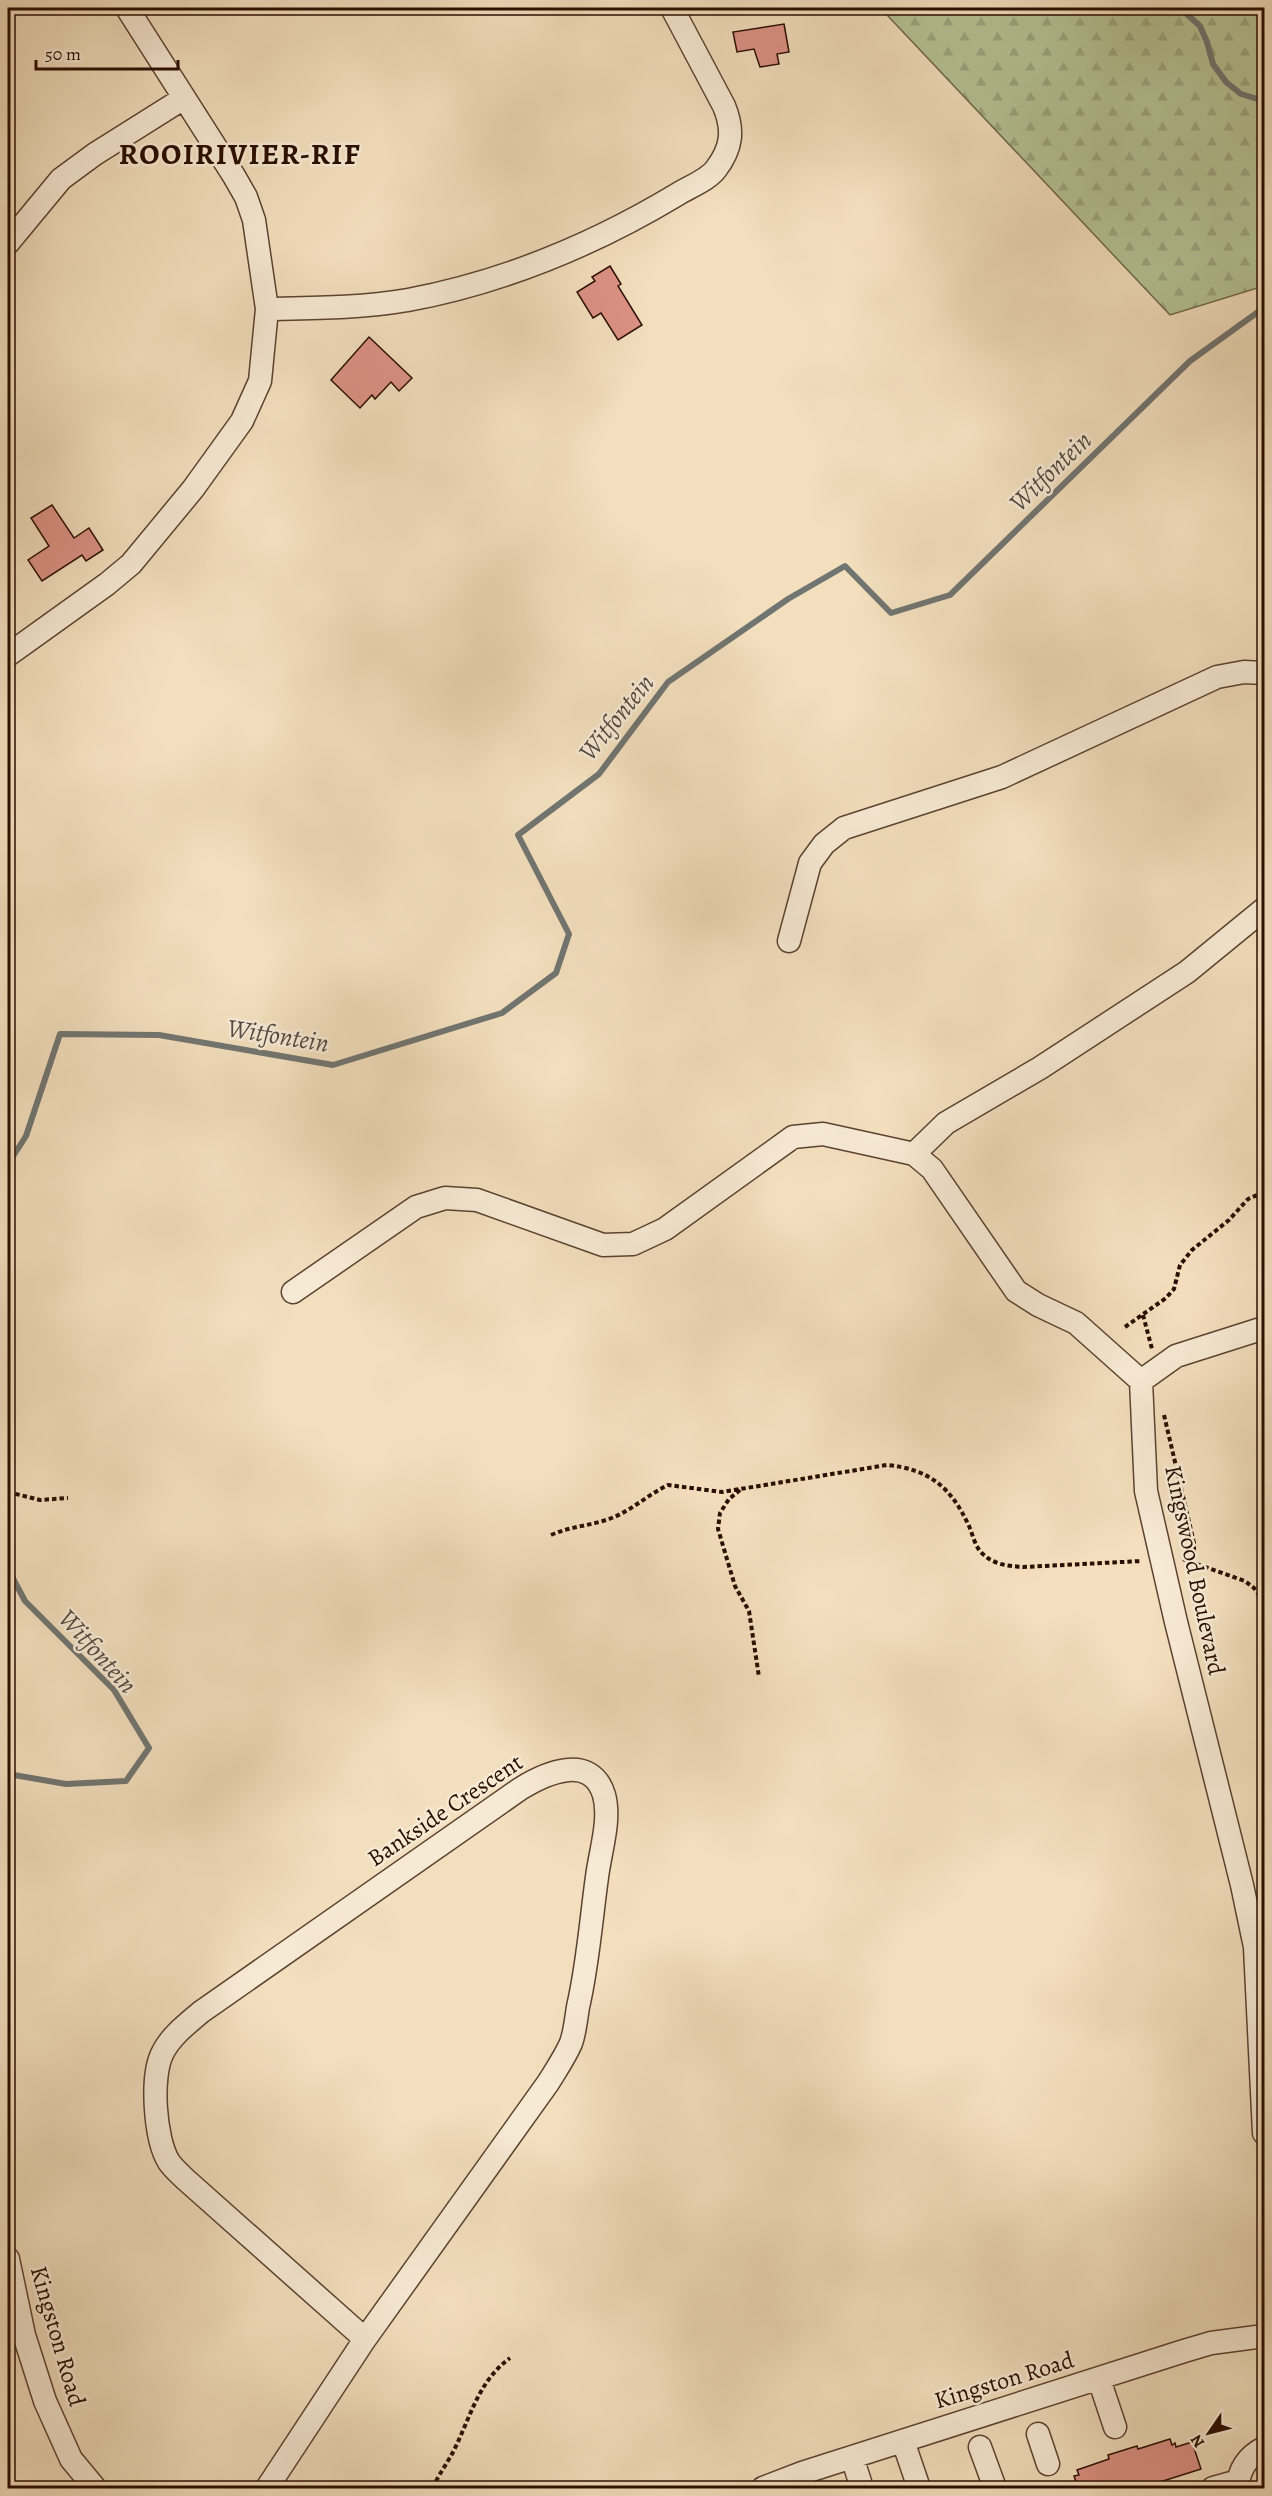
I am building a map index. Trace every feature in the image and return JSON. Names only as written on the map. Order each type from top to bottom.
[{"type":"street","points":[[8,655],[107,584],[131,564],[193,489],[242,421],[260,381],[267,309],[254,220],[246,197],[127,8]]},
{"type":"street","points":[[267,309],[359,308],[410,299],[489,280],[585,244],[714,172],[725,156],[731,140],[730,122],[672,8]]},
{"type":"street","points":[[8,243],[61,179],[95,154],[184,98]]},
{"type":"street","points":[[789,941],[810,862],[824,844],[844,828],[1002,777],[1217,677],[1244,672],[1264,673]]},
{"type":"street","points":[[914,1154],[946,1123],[1040,1068],[1187,972],[1264,909]]},
{"type":"street","points":[[293,1292],[416,1207],[445,1198],[477,1200],[603,1245],[633,1244],[665,1229],[793,1137],[823,1134],[914,1154],[932,1169],[1016,1291],[1038,1305],[1077,1323],[1149,1375],[1176,1356],[1264,1328]]},
{"type":"street","name":"Kingswood Boulevard","points":[[1149,1375],[1146,1491],[1255,1947],[1264,2133]]},
{"type":"street","name":"Bankside Crescent","points":[[267,2488],[365,2339],[548,2083],[571,2042],[585,1976],[605,1825],[604,1796],[594,1780],[586,1774],[567,1769],[557,1771],[541,1776],[520,1789],[201,2012],[174,2036],[161,2054],[156,2086],[159,2136],[169,2161],[185,2179],[365,2339]]},
{"type":"street","name":"Kingston Road","points":[[8,2259],[24,2335],[45,2402],[71,2459],[95,2488]]},
{"type":"street","name":"Kingston Road","points":[[763,2488],[903,2440],[1211,2343],[1264,2336]]},
{"type":"street","points":[[1099,2379],[1116,2427]]},
{"type":"street","points":[[1038,2434],[1048,2464]]},
{"type":"street","points":[[903,2440],[919,2488]]},
{"type":"street","points":[[980,2447],[995,2488]]},
{"type":"street","points":[[1213,2488],[1238,2485],[1242,2468],[1250,2456],[1264,2448]]},
{"type":"street","points":[[852,2457],[862,2488]]},
{"type":"path","points":[[1125,1326],[1166,1298],[1174,1289],[1180,1265],[1192,1250],[1229,1220],[1248,1199],[1264,1192]]},
{"type":"path","points":[[1143,1315],[1149,1375]]},
{"type":"path","points":[[1162,1404],[1194,1543],[1194,1562]]},
{"type":"path","points":[[551,1535],[565,1528],[605,1521],[622,1514],[668,1485],[722,1492],[887,1465],[906,1467],[931,1477],[949,1494],[968,1524],[982,1554],[1004,1565],[1023,1567],[1086,1565],[1186,1559],[1245,1581],[1254,1588],[1264,1602]]},
{"type":"path","points":[[741,1489],[729,1499],[720,1513],[718,1529],[732,1576],[749,1611],[759,1677]]},
{"type":"path","points":[[8,1492],[40,1500],[68,1498]]},
{"type":"path","points":[[434,2488],[453,2453],[474,2403],[491,2375],[510,2358]]},
{"type":"green space","points":[[883,8],[1264,8],[1264,286],[1170,315],[888,16]]},
{"type":"building","points":[[784,24],[789,52],[777,54],[779,64],[760,67],[754,49],[737,52],[733,32]]},
{"type":"building","points":[[610,266],[621,284],[618,286],[642,325],[618,340],[601,313],[593,318],[577,292],[595,281],[592,277]]},
{"type":"building","points":[[369,337],[412,378],[399,391],[391,382],[375,399],[372,395],[360,408],[331,380]]},
{"type":"building","points":[[52,505],[74,538],[89,528],[103,550],[86,561],[82,555],[42,581],[28,560],[49,546],[31,518]]},
{"type":"building","points":[[1170,2439],[1172,2445],[1175,2443],[1176,2447],[1192,2442],[1201,2469],[1141,2488],[1078,2488],[1074,2476],[1079,2475],[1077,2470],[1109,2459],[1108,2455]]},
{"type":"waterway","points":[[1180,8],[1200,26],[1213,64],[1226,82],[1241,94],[1264,101]]},
{"type":"waterway","name":"Witfontein","points":[[8,1164],[26,1136],[60,1034],[159,1035],[333,1065],[502,1013],[556,973],[569,934],[518,835],[599,774],[668,682],[788,599],[845,566],[891,613],[950,595],[1190,361],[1258,312],[1264,314]]},
{"type":"waterway","name":"Witfontein","points":[[8,1569],[25,1601],[114,1690],[149,1748],[126,1781],[66,1784],[8,1774]]},
{"type":"district","name":"ROOIRIVIER-RIF","points":[[240,154]]}]
